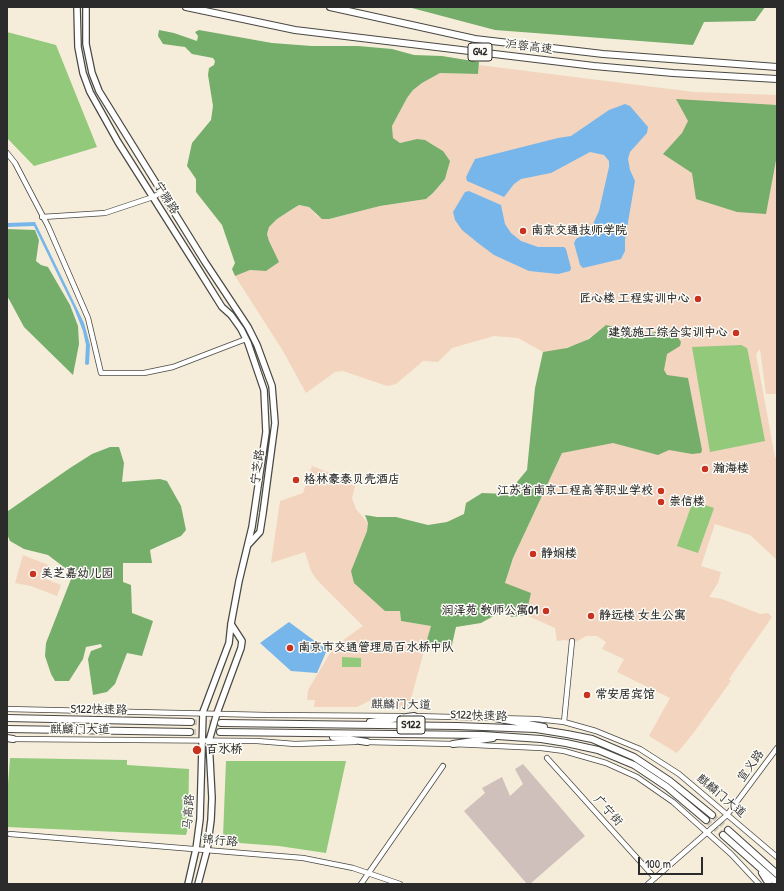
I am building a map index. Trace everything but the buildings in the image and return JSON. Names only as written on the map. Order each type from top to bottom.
[{"type":"highway","name":"沪蓉高速","points":[[186,7],[295,30],[594,66],[673,73],[777,79]]},
{"type":"highway","name":"沪蓉高速","points":[[330,7],[475,39],[618,56],[777,67]]},
{"type":"highway","points":[[352,724],[414,716]]},
{"type":"highway","name":"S122快速路","points":[[7,718],[191,722]]},
{"type":"highway","points":[[495,718],[536,725],[567,734]]},
{"type":"highway","name":"S122快速路","points":[[221,722],[523,729],[567,734],[600,742],[639,760],[670,781],[712,815]]},
{"type":"highway","name":"S122快速路","points":[[7,729],[190,732]]},
{"type":"highway","name":"S122快速路","points":[[220,732],[511,736],[584,746],[622,760],[645,772],[667,786],[706,820]]},
{"type":"highway","points":[[312,733],[367,742]]},
{"type":"highway","points":[[453,744],[511,736]]},
{"type":"highway","points":[[728,830],[777,874]]},
{"type":"highway","points":[[722,835],[777,883]]},
{"type":"highway","points":[[764,863],[777,869]]},
{"type":"highway","points":[[755,864],[769,884]]},
{"type":"main road","name":"宁狮路","points":[[77,7],[78,47],[83,73],[90,92],[118,142],[222,307],[231,315],[246,339],[264,390]]},
{"type":"main road","name":"宁狮路","points":[[86,7],[86,44],[92,73],[99,91],[205,262],[248,327],[257,345],[272,386]]},
{"type":"main road","name":"宁芝路","points":[[247,546],[260,532],[263,513],[275,424],[272,386]]},
{"type":"main road","name":"宁芝路","points":[[203,712],[229,643],[231,624],[253,520],[266,432],[264,390]]},
{"type":"main road","points":[[217,713],[241,648],[242,641],[231,624]]},
{"type":"main road","name":"马高路","points":[[188,884],[196,849],[202,799],[201,741],[203,712]]},
{"type":"main road","name":"马高路","points":[[198,884],[207,850],[212,798],[209,741],[217,713]]},
{"type":"street","points":[[7,154],[15,163],[42,217],[88,318],[101,373],[144,373],[174,367],[246,339]]},
{"type":"street","points":[[42,217],[105,213],[153,197],[162,192]]},
{"type":"street","points":[[564,722],[572,641]]},
{"type":"street","name":"麒麟门大道","points":[[7,709],[203,712],[267,715],[306,714],[414,716],[536,719],[564,722],[596,731],[640,749],[679,774],[777,857]]},
{"type":"street","name":"麒麟门大道","points":[[9,738],[209,741]]},
{"type":"street","points":[[209,741],[295,744],[367,742],[453,744],[541,748],[564,751],[622,769],[652,786],[708,832],[759,884]]},
{"type":"street","name":"宣义路","points":[[648,884],[727,815],[777,748]]},
{"type":"street","name":"广宁街","points":[[547,758],[655,878]]},
{"type":"street","points":[[361,884],[443,766]]},
{"type":"street","name":"锦行路","points":[[10,834],[303,858],[332,863],[400,884]]},
{"type":"shaded area","points":[[479,65],[694,92],[777,95],[777,394],[766,394],[760,349],[756,354],[775,457],[777,458],[777,560],[750,535],[715,524],[701,566],[721,572],[718,583],[709,597],[722,599],[760,614],[768,613],[772,617],[729,679],[731,681],[692,735],[677,753],[649,736],[670,698],[617,672],[624,659],[602,649],[606,642],[597,636],[586,636],[576,642],[565,640],[557,641],[555,628],[526,615],[531,593],[505,584],[513,558],[562,453],[606,325],[581,343],[556,351],[543,352],[518,338],[494,336],[452,348],[438,362],[423,361],[396,384],[387,386],[343,371],[335,372],[306,393],[283,351],[235,276],[250,270],[266,271],[269,241],[267,234],[269,227],[277,219],[299,205],[309,207],[317,216],[329,219],[380,206],[426,199],[433,193],[445,179],[448,170],[443,151],[432,144],[417,139],[400,143],[393,138],[392,126],[407,98],[413,90],[422,83],[440,73],[478,74]]},
{"type":"shaded area","points":[[312,466],[356,483],[352,498],[356,509],[368,523],[367,531],[351,571],[400,610],[401,621],[431,626],[408,709],[388,708],[377,703],[375,700],[371,700],[357,707],[314,707],[315,700],[307,700],[308,690],[330,653],[346,638],[363,626],[317,580],[311,571],[305,552],[271,563],[280,501],[303,493]]},
{"type":"shaded area","name":"美芝嘉幼儿园","points":[[23,555],[51,566],[46,579],[61,585],[57,596],[31,586],[15,583]]},
{"type":"shaded area","points":[[523,764],[585,836],[530,884],[527,884],[464,811],[485,793],[482,788],[502,777],[510,796],[523,784],[515,769]]},
{"type":"green space","points":[[408,7],[765,7],[755,21],[704,22],[693,45],[495,30]]},
{"type":"green space","points":[[159,30],[174,33],[197,41],[198,36],[195,32],[199,30],[272,43],[312,46],[358,46],[392,49],[414,55],[442,56],[479,62],[478,74],[440,73],[422,83],[413,90],[407,98],[392,126],[393,138],[400,143],[417,139],[425,140],[443,151],[450,161],[445,179],[426,199],[380,206],[329,219],[322,219],[309,207],[299,205],[277,219],[269,227],[267,234],[269,241],[279,262],[266,271],[250,270],[235,276],[232,269],[235,263],[222,225],[196,192],[196,179],[187,166],[192,143],[211,120],[213,106],[208,75],[209,68],[214,65],[215,61],[213,58],[192,54],[185,47],[163,44],[158,36]]},
{"type":"green space","points":[[7,32],[56,45],[97,147],[34,166],[7,138]]},
{"type":"green space","points":[[676,99],[777,105],[777,155],[766,214],[737,212],[696,199],[692,173],[663,154],[682,133],[688,121]]},
{"type":"green space","points":[[7,229],[35,230],[39,240],[36,261],[41,265],[48,267],[70,305],[78,326],[79,344],[73,375],[24,327],[7,296]]},
{"type":"green space","points":[[606,325],[647,334],[663,330],[665,325],[679,339],[681,342],[680,346],[667,354],[664,370],[667,375],[688,378],[702,450],[701,453],[692,454],[669,450],[658,455],[613,443],[562,453],[513,558],[505,583],[531,593],[526,615],[511,617],[508,608],[481,623],[456,627],[451,649],[426,643],[431,626],[401,621],[400,611],[385,611],[354,583],[351,571],[367,531],[368,523],[365,515],[377,517],[396,517],[428,525],[447,522],[464,514],[466,503],[482,493],[507,494],[527,470],[535,388],[543,352],[567,348],[589,339]]},
{"type":"green space","points":[[741,345],[747,348],[748,352],[765,441],[710,452],[692,347]]},
{"type":"green space","points":[[110,447],[119,447],[124,463],[122,482],[160,479],[167,481],[181,506],[186,530],[181,536],[150,550],[152,563],[123,563],[123,582],[131,585],[132,613],[153,621],[142,656],[127,653],[115,684],[107,692],[93,695],[88,659],[91,651],[102,647],[101,644],[86,647],[83,659],[69,681],[55,681],[45,656],[46,643],[73,574],[48,555],[24,549],[10,541],[7,534],[7,517],[8,511],[70,468],[92,454]]},
{"type":"green space","points":[[693,501],[714,508],[698,553],[677,546]]},
{"type":"green space","points":[[342,657],[361,658],[361,667],[342,667]]},
{"type":"green space","points":[[10,758],[127,760],[127,765],[189,769],[188,828],[186,835],[7,827],[7,797]]},
{"type":"green space","points":[[226,761],[346,761],[326,853],[279,846],[226,842],[223,837]]},
{"type":"water","points":[[625,104],[630,106],[648,127],[647,133],[630,152],[628,159],[630,170],[635,181],[625,240],[625,251],[621,259],[583,268],[580,265],[574,243],[576,239],[585,234],[593,224],[599,211],[609,167],[609,161],[604,155],[590,152],[551,173],[521,179],[514,184],[504,197],[467,181],[466,177],[475,159],[571,136],[609,110]]},
{"type":"water","points":[[469,191],[501,205],[505,224],[511,233],[521,241],[538,247],[564,247],[566,249],[571,268],[570,271],[558,274],[529,271],[494,255],[478,243],[462,230],[455,220],[453,212],[465,192]]},
{"type":"water","points":[[35,222],[84,323],[90,345],[89,364],[87,365],[85,364],[86,345],[83,331],[74,308],[34,226],[7,227],[7,223]]},
{"type":"water","points":[[289,622],[327,650],[317,673],[291,671],[260,643]]},
{"type":"tunnel","points":[[191,722],[219,723]]},
{"type":"tunnel","points":[[190,732],[220,732]]},
{"type":"tunnel","points":[[712,815],[728,830]]},
{"type":"tunnel","points":[[706,820],[723,835]]},
{"type":"place","name":"南京交通技师学院","points":[[523,231]]},
{"type":"place","name":"匠心楼 工程实训中心","points":[[698,299]]},
{"type":"place","name":"建筑施工综合实训中心","points":[[736,333]]},
{"type":"place","name":"瀚海楼","points":[[705,469]]},
{"type":"place","name":"格林豪泰贝壳酒店","points":[[296,480]]},
{"type":"place","name":"江苏省南京工程高等职业学校","points":[[661,491]]},
{"type":"place","name":"崇信楼","points":[[661,502]]},
{"type":"place","name":"静娴楼","points":[[533,554]]},
{"type":"place","name":"美芝嘉幼儿园","points":[[33,574]]},
{"type":"place","name":"润泽苑 教师公寓01","points":[[546,611]]},
{"type":"place","name":"静远楼 女生公寓","points":[[591,616]]},
{"type":"place","name":"南京市交通管理局百水桥中队","points":[[290,648]]},
{"type":"place","name":"常安居宾馆","points":[[587,695]]},
{"type":"place","name":"百水桥","points":[[197,750]]}]
